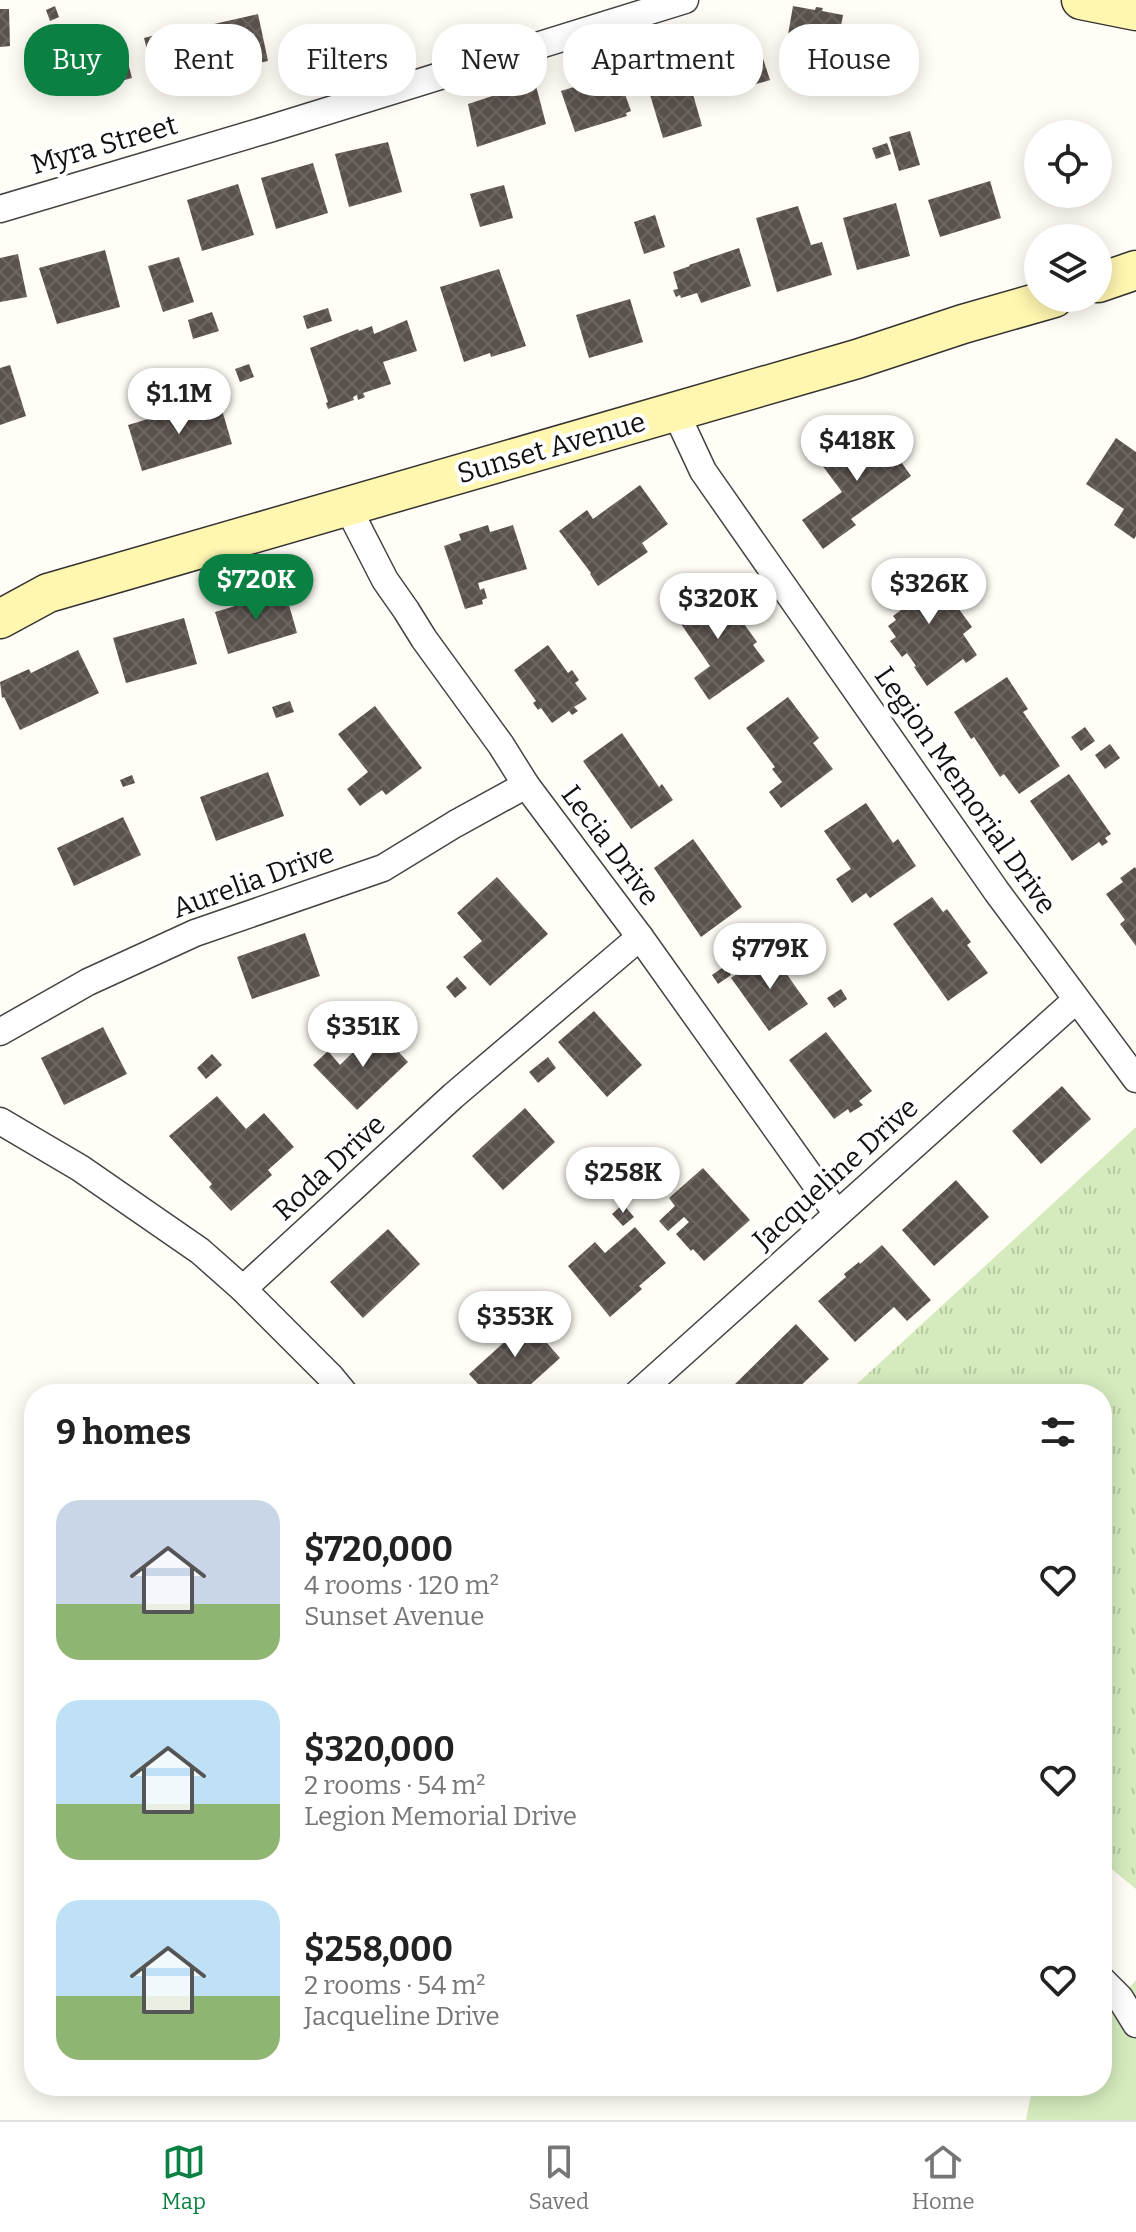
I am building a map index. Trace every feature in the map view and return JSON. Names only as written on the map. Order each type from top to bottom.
[{"type":"main road","points":[[1081,0],[1136,11]]},
{"type":"main road","points":[[1112,278],[1136,270]]},
{"type":"main road","name":"Sunset Avenue","points":[[0,619],[48,593],[857,359],[1024,307]]},
{"type":"street","name":"Myra Street","points":[[0,209],[685,0]]},
{"type":"street","name":"Legion Memorial Drive","points":[[675,411],[703,471],[997,892],[1136,1079]]},
{"type":"street","name":"Lecia Drive","points":[[347,506],[385,580],[424,639],[837,1214]]},
{"type":"street","name":"Sunset Avenue","points":[[0,603],[48,593]]},
{"type":"street","name":"Aurelia Drive","points":[[0,1032],[88,982],[195,933],[383,868],[526,785]]},
{"type":"street","name":"Roda Drive","points":[[243,1289],[453,1096],[640,937]]},
{"type":"street","name":"Jacqueline Drive","points":[[648,1384],[1076,1000]]},
{"type":"street","points":[[0,1121],[80,1168],[200,1251],[243,1289],[337,1384]]},
{"type":"street","points":[[1112,1990],[1136,2024]]},
{"type":"green space","points":[[1136,1127],[1136,1889],[1112,1869],[1112,1384],[857,1384]]},
{"type":"green space","points":[[1136,1980],[1136,2120],[1026,2120],[1031,2096],[1112,2096],[1112,2008]]},
{"type":"building","points":[[55,6],[59,17],[50,21],[46,10]]},
{"type":"building","points":[[793,6],[815,10],[816,7],[823,8],[822,11],[843,15],[841,24],[790,24]]},
{"type":"building","points":[[0,9],[9,9],[10,46],[0,47]]},
{"type":"building","points":[[258,14],[260,24],[214,24]]},
{"type":"building","points":[[262,33],[268,61],[262,62]]},
{"type":"building","points":[[763,58],[770,80],[763,82]]},
{"type":"building","points":[[561,91],[563,96],[626,96],[631,111],[626,113],[627,116],[575,132]]},
{"type":"building","points":[[492,96],[539,96],[546,124],[477,147],[468,104]]},
{"type":"building","points":[[650,96],[694,96],[702,126],[663,138]]},
{"type":"building","points":[[910,131],[920,165],[899,171],[889,137]]},
{"type":"building","points":[[388,142],[402,192],[349,207],[335,154]]},
{"type":"building","points":[[887,143],[891,154],[876,159],[872,148]]},
{"type":"building","points":[[313,163],[328,213],[276,229],[261,178]]},
{"type":"building","points":[[990,181],[1001,218],[940,237],[928,200]]},
{"type":"building","points":[[238,184],[254,235],[202,251],[187,200]]},
{"type":"building","points":[[504,185],[513,218],[480,227],[470,194]]},
{"type":"building","points":[[896,203],[910,256],[857,270],[843,218]]},
{"type":"building","points":[[798,206],[811,245],[822,242],[832,275],[777,292],[756,218]]},
{"type":"building","points":[[655,215],[665,247],[644,254],[634,222]]},
{"type":"building","points":[[739,248],[751,286],[701,303],[697,293],[676,297],[673,290],[678,289],[673,272]]},
{"type":"building","points":[[105,250],[120,307],[57,324],[39,268]]},
{"type":"building","points":[[18,254],[27,297],[0,302],[0,258]]},
{"type":"building","points":[[179,257],[194,302],[163,312],[148,266]]},
{"type":"building","points":[[499,269],[526,346],[464,362],[440,287]]},
{"type":"building","points":[[630,299],[643,342],[589,358],[576,315]]},
{"type":"building","points":[[328,308],[332,321],[307,329],[303,316]]},
{"type":"building","points":[[212,312],[219,331],[193,339],[188,320]]},
{"type":"building","points":[[407,320],[417,351],[383,362],[391,384],[363,393],[365,397],[358,400],[357,395],[353,397],[354,400],[328,409],[310,348],[358,329],[372,326],[374,334]]},
{"type":"building","points":[[249,364],[254,377],[240,382],[235,369]]},
{"type":"building","points":[[10,365],[26,416],[0,425],[0,368]]},
{"type":"building","points":[[220,403],[232,444],[142,471],[128,425],[188,407],[189,412]]},
{"type":"building","points":[[876,422],[911,476],[851,519],[856,525],[823,549],[802,520],[842,492],[822,465]]},
{"type":"building","points":[[1116,438],[1136,452],[1134,539],[1114,525],[1124,509],[1086,484]]},
{"type":"building","points":[[640,485],[668,524],[642,543],[648,552],[598,586],[559,531],[587,510],[593,519]]},
{"type":"building","points":[[488,525],[490,532],[513,525],[527,569],[478,583],[480,590],[484,588],[487,598],[482,600],[483,604],[465,609],[444,546],[461,540],[459,534]]},
{"type":"building","points":[[926,564],[972,627],[963,634],[977,655],[966,663],[963,659],[927,686],[907,653],[902,657],[890,641],[896,637],[888,626],[896,620],[893,616],[901,610],[888,592]]},
{"type":"building","points":[[710,584],[730,613],[734,610],[757,642],[753,645],[765,661],[709,700],[694,678],[710,666],[672,611]]},
{"type":"building","points":[[285,591],[297,633],[228,654],[215,612]]},
{"type":"building","points":[[184,618],[197,664],[126,683],[113,638]]},
{"type":"building","points":[[548,645],[568,673],[572,670],[579,680],[575,683],[587,699],[574,707],[578,711],[572,715],[569,711],[552,723],[541,708],[538,710],[533,703],[536,701],[514,670]]},
{"type":"building","points":[[78,650],[99,693],[20,730],[2,698],[0,682],[29,669],[31,673]]},
{"type":"building","points":[[1007,677],[1028,709],[1023,712],[1060,766],[1019,794],[1004,774],[1000,777],[954,712]]},
{"type":"building","points":[[788,697],[819,738],[813,743],[833,769],[781,808],[769,792],[782,782],[772,769],[775,767],[746,728]]},
{"type":"building","points":[[290,701],[294,712],[276,718],[272,707]]},
{"type":"building","points":[[375,706],[422,768],[386,795],[382,790],[360,806],[347,789],[368,772],[338,734]]},
{"type":"building","points":[[1085,727],[1095,741],[1081,751],[1071,737]]},
{"type":"building","points":[[622,733],[659,787],[662,784],[673,800],[631,829],[583,761]]},
{"type":"building","points":[[1110,744],[1120,758],[1105,769],[1095,755]]},
{"type":"building","points":[[268,772],[284,816],[216,841],[200,797]]},
{"type":"building","points":[[1069,774],[1111,834],[1105,838],[1108,842],[1102,846],[1099,842],[1072,861],[1030,801]]},
{"type":"building","points":[[132,775],[135,783],[123,787],[120,780]]},
{"type":"building","points":[[866,803],[893,843],[898,839],[916,866],[870,898],[866,893],[852,903],[836,879],[851,869],[824,831]]},
{"type":"building","points":[[123,817],[141,855],[74,886],[57,848]]},
{"type":"building","points":[[693,839],[742,907],[701,937],[654,868]]},
{"type":"building","points":[[1135,867],[1136,946],[1120,924],[1125,920],[1106,894],[1123,882],[1120,878]]},
{"type":"building","points":[[497,877],[548,934],[490,986],[463,957],[482,941],[457,913]]},
{"type":"building","points":[[932,897],[943,912],[947,909],[971,942],[967,945],[988,973],[948,1001],[893,924]]},
{"type":"building","points":[[305,933],[320,976],[252,999],[237,957]]},
{"type":"building","points":[[770,951],[808,1004],[769,1031],[731,978]]},
{"type":"building","points":[[725,966],[731,975],[718,984],[712,975]]},
{"type":"building","points":[[457,977],[467,988],[455,998],[446,987]]},
{"type":"building","points":[[841,989],[847,999],[834,1008],[827,998]]},
{"type":"building","points":[[594,1011],[642,1065],[607,1097],[558,1042]]},
{"type":"building","points":[[103,1027],[127,1074],[64,1105],[41,1058]]},
{"type":"building","points":[[377,1029],[408,1062],[357,1110],[313,1065],[328,1051],[340,1065]]},
{"type":"building","points":[[826,1032],[872,1091],[859,1101],[863,1105],[850,1113],[848,1109],[834,1119],[789,1060]]},
{"type":"building","points":[[212,1054],[222,1065],[206,1079],[197,1068]]},
{"type":"building","points":[[548,1057],[556,1068],[538,1083],[529,1072]]},
{"type":"building","points":[[1062,1086],[1091,1119],[1041,1164],[1012,1131]]},
{"type":"building","points":[[217,1096],[246,1129],[264,1113],[294,1147],[268,1170],[272,1175],[231,1211],[209,1187],[212,1184],[169,1136]]},
{"type":"building","points":[[525,1108],[555,1142],[503,1190],[472,1156]]},
{"type":"building","points":[[703,1168],[750,1220],[704,1261],[676,1234],[689,1222],[684,1217],[668,1231],[659,1221],[675,1206],[669,1198]]},
{"type":"building","points":[[956,1180],[989,1217],[934,1266],[902,1230]]},
{"type":"building","points":[[623,1204],[634,1217],[623,1226],[612,1214]]},
{"type":"building","points":[[635,1227],[666,1263],[610,1317],[568,1266],[595,1242],[605,1253]]},
{"type":"building","points":[[388,1229],[420,1264],[363,1318],[330,1282]]},
{"type":"building","points":[[882,1245],[931,1300],[907,1321],[894,1307],[855,1342],[818,1301],[846,1277],[844,1274]]},
{"type":"building","points":[[517,1309],[560,1358],[531,1384],[478,1384],[469,1374],[510,1337],[499,1325]]},
{"type":"building","points":[[796,1324],[829,1359],[802,1384],[735,1384]]}]
